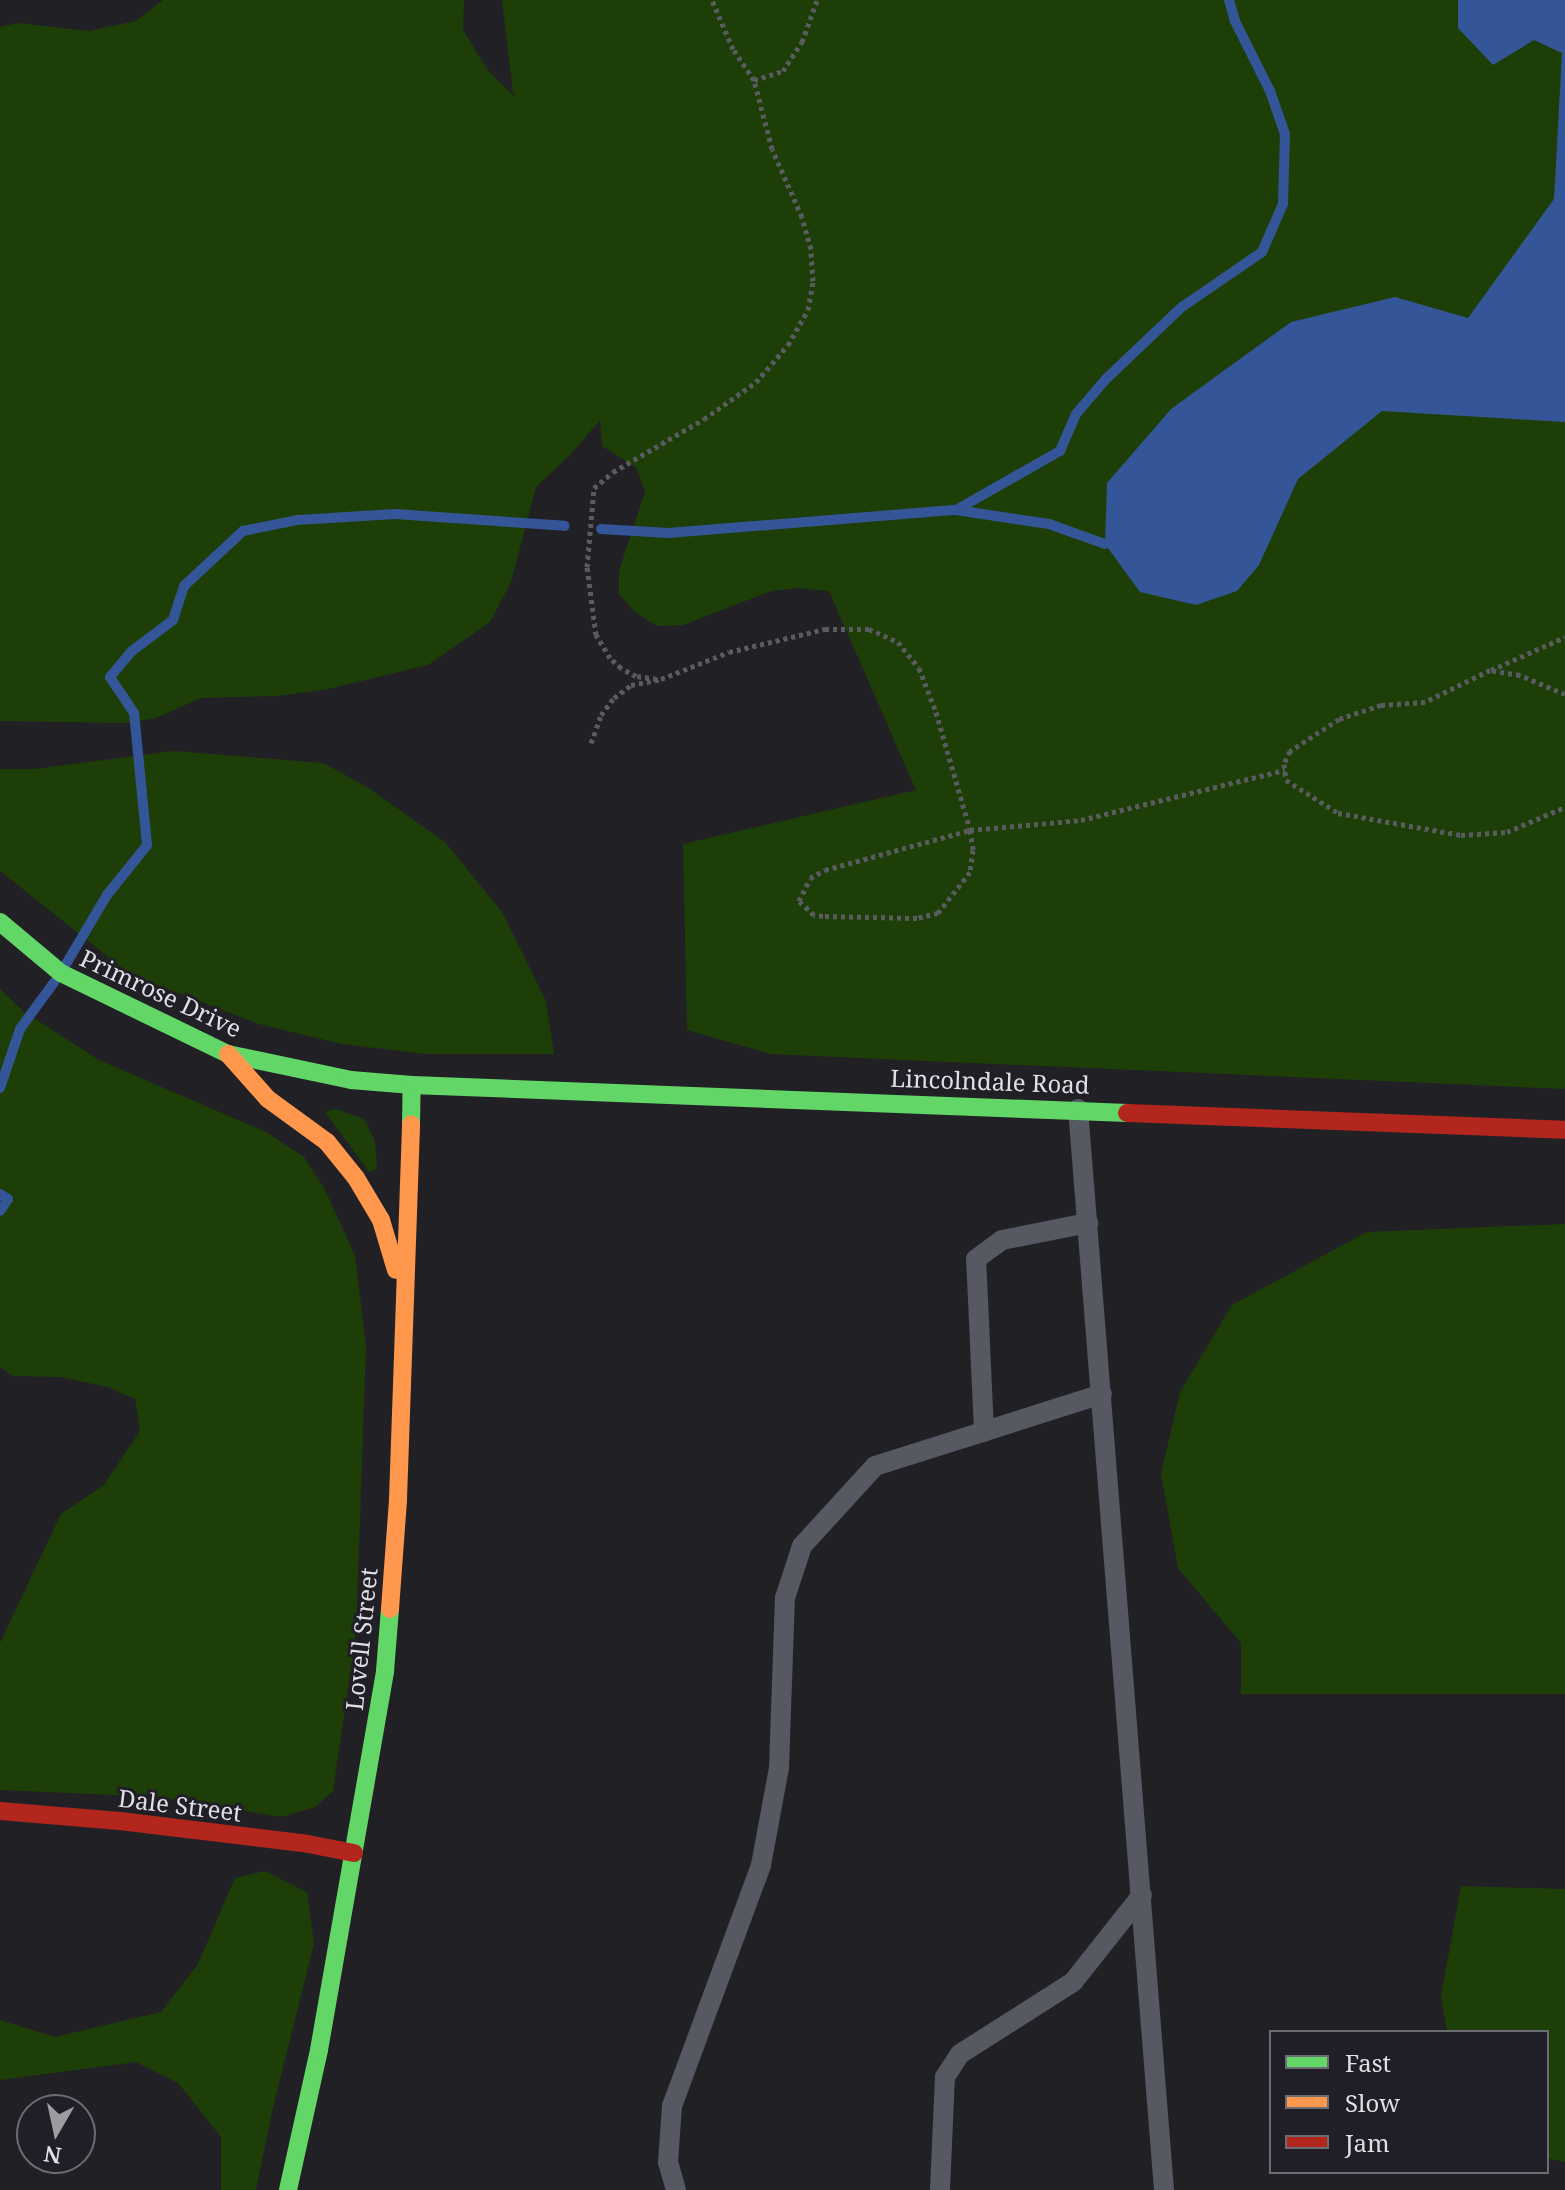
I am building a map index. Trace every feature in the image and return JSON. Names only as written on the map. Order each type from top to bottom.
[{"type":"main road","name":"Primrose Drive","points":[[0,922],[61,973],[228,1054],[351,1080],[412,1085]]},
{"type":"main road","points":[[228,1054],[268,1099],[304,1122],[327,1142],[356,1178],[381,1220],[396,1266],[404,1328]]},
{"type":"main road","name":"Lincolndale Road","points":[[412,1085],[1565,1130]]},
{"type":"main road","name":"Lovell Street","points":[[288,2190],[319,2050],[385,1671],[398,1499],[412,1085]]},
{"type":"main road","name":"Dale Street","points":[[0,1811],[166,1827],[354,1853]]},
{"type":"lane","points":[[1078,1109],[1164,2190]]},
{"type":"lane","points":[[984,1432],[976,1259],[1002,1240],[1088,1223]]},
{"type":"lane","points":[[676,2190],[668,2162],[672,2106],[761,1865],[779,1768],[785,1598],[802,1546],[875,1466],[1102,1394]]},
{"type":"lane","points":[[940,2190],[945,2077],[960,2054],[1073,1982],[1142,1895]]},
{"type":"path","points":[[661,679],[636,676],[610,658],[596,635],[587,567],[590,505],[594,488],[613,472],[692,426],[756,382],[788,345],[808,310],[813,281],[811,249],[802,217],[772,149],[754,80],[733,49],[712,0]]},
{"type":"path","points":[[754,80],[783,71],[802,42],[817,0]]},
{"type":"path","points":[[591,743],[601,715],[614,698],[631,685],[661,679],[729,652],[825,629],[869,629],[898,642],[919,668],[936,712],[970,830],[973,850],[970,872],[938,913],[917,918],[823,916],[814,915],[799,901],[810,878],[825,870],[970,830],[1081,820],[1285,770]]},
{"type":"path","points":[[1565,637],[1425,702],[1381,705],[1339,719],[1290,751],[1285,770],[1286,780],[1338,813],[1461,835],[1507,832],[1565,807]]},
{"type":"path","points":[[1490,670],[1520,675],[1565,694]]},
{"type":"green space","points":[[163,0],[464,0],[463,30],[489,72],[517,99],[513,92],[502,0],[1565,0],[1565,1089],[771,1054],[687,1030],[683,844],[916,790],[829,591],[797,588],[771,591],[683,625],[657,626],[636,613],[619,594],[619,571],[645,492],[636,467],[602,446],[600,420],[571,454],[536,487],[511,582],[490,622],[428,665],[328,689],[277,696],[201,698],[156,718],[124,723],[0,721],[0,27],[18,23],[88,31],[136,21]]},
{"type":"green space","points":[[174,751],[323,763],[364,785],[445,842],[502,912],[546,1001],[554,1054],[426,1054],[342,1044],[259,1024],[131,975],[0,871],[0,769],[34,769]]},
{"type":"green space","points":[[0,989],[24,1012],[99,1060],[266,1132],[304,1157],[325,1190],[355,1256],[366,1346],[356,1632],[333,1791],[315,1807],[281,1817],[160,1797],[0,1790],[0,1643],[61,1514],[104,1485],[140,1431],[135,1399],[108,1387],[60,1377],[13,1376],[0,1367]]},
{"type":"green space","points":[[336,1109],[364,1119],[375,1141],[377,1169],[369,1172],[325,1112]]},
{"type":"green space","points":[[1565,1224],[1565,1694],[1241,1694],[1241,1643],[1178,1568],[1161,1474],[1180,1392],[1232,1305],[1367,1232]]},
{"type":"green space","points":[[265,1871],[307,1892],[314,1944],[256,2190],[221,2190],[221,2137],[178,2083],[136,2062],[0,2080],[0,2020],[55,2037],[161,2012],[198,1964],[235,1878]]},
{"type":"green space","points":[[1461,1886],[1565,1889],[1565,2162],[1549,2158],[1549,2030],[1447,2030],[1441,1996]]},
{"type":"water","points":[[1458,0],[1565,0],[1565,422],[1382,411],[1298,479],[1259,565],[1237,591],[1196,605],[1140,592],[1105,544],[1107,483],[1171,409],[1291,322],[1395,297],[1468,318],[1554,199],[1562,53],[1534,40],[1493,65],[1458,28]]},
{"type":"waterway","points":[[956,510],[1060,451],[1076,414],[1106,379],[1182,307],[1262,252],[1283,204],[1285,134],[1270,91],[1235,21],[1229,0]]},
{"type":"waterway","points":[[601,529],[668,533],[956,510],[1049,524],[1105,544]]},
{"type":"waterway","points":[[66,964],[107,895],[147,845],[134,713],[110,677],[132,651],[173,620],[184,586],[243,531],[297,520],[395,514],[565,526]]},
{"type":"waterway","points":[[0,1088],[20,1029],[55,981]]},
{"type":"waterway","points":[[0,1194],[8,1199],[0,1211]]},
{"type":"traffic: fast","points":[[0,922],[61,973],[228,1054],[351,1080],[412,1085]]},
{"type":"traffic: fast","points":[[411,1124],[412,1085],[1127,1113]]},
{"type":"traffic: fast","points":[[288,2190],[319,2050],[385,1671],[390,1609]]},
{"type":"traffic: slow","points":[[228,1054],[268,1099],[327,1142],[356,1178],[381,1220],[396,1270]]},
{"type":"traffic: slow","points":[[390,1609],[398,1499],[411,1124]]},
{"type":"traffic: jam","points":[[1127,1113],[1565,1130]]},
{"type":"traffic: jam","points":[[0,1811],[120,1821],[303,1843],[354,1853]]}]
